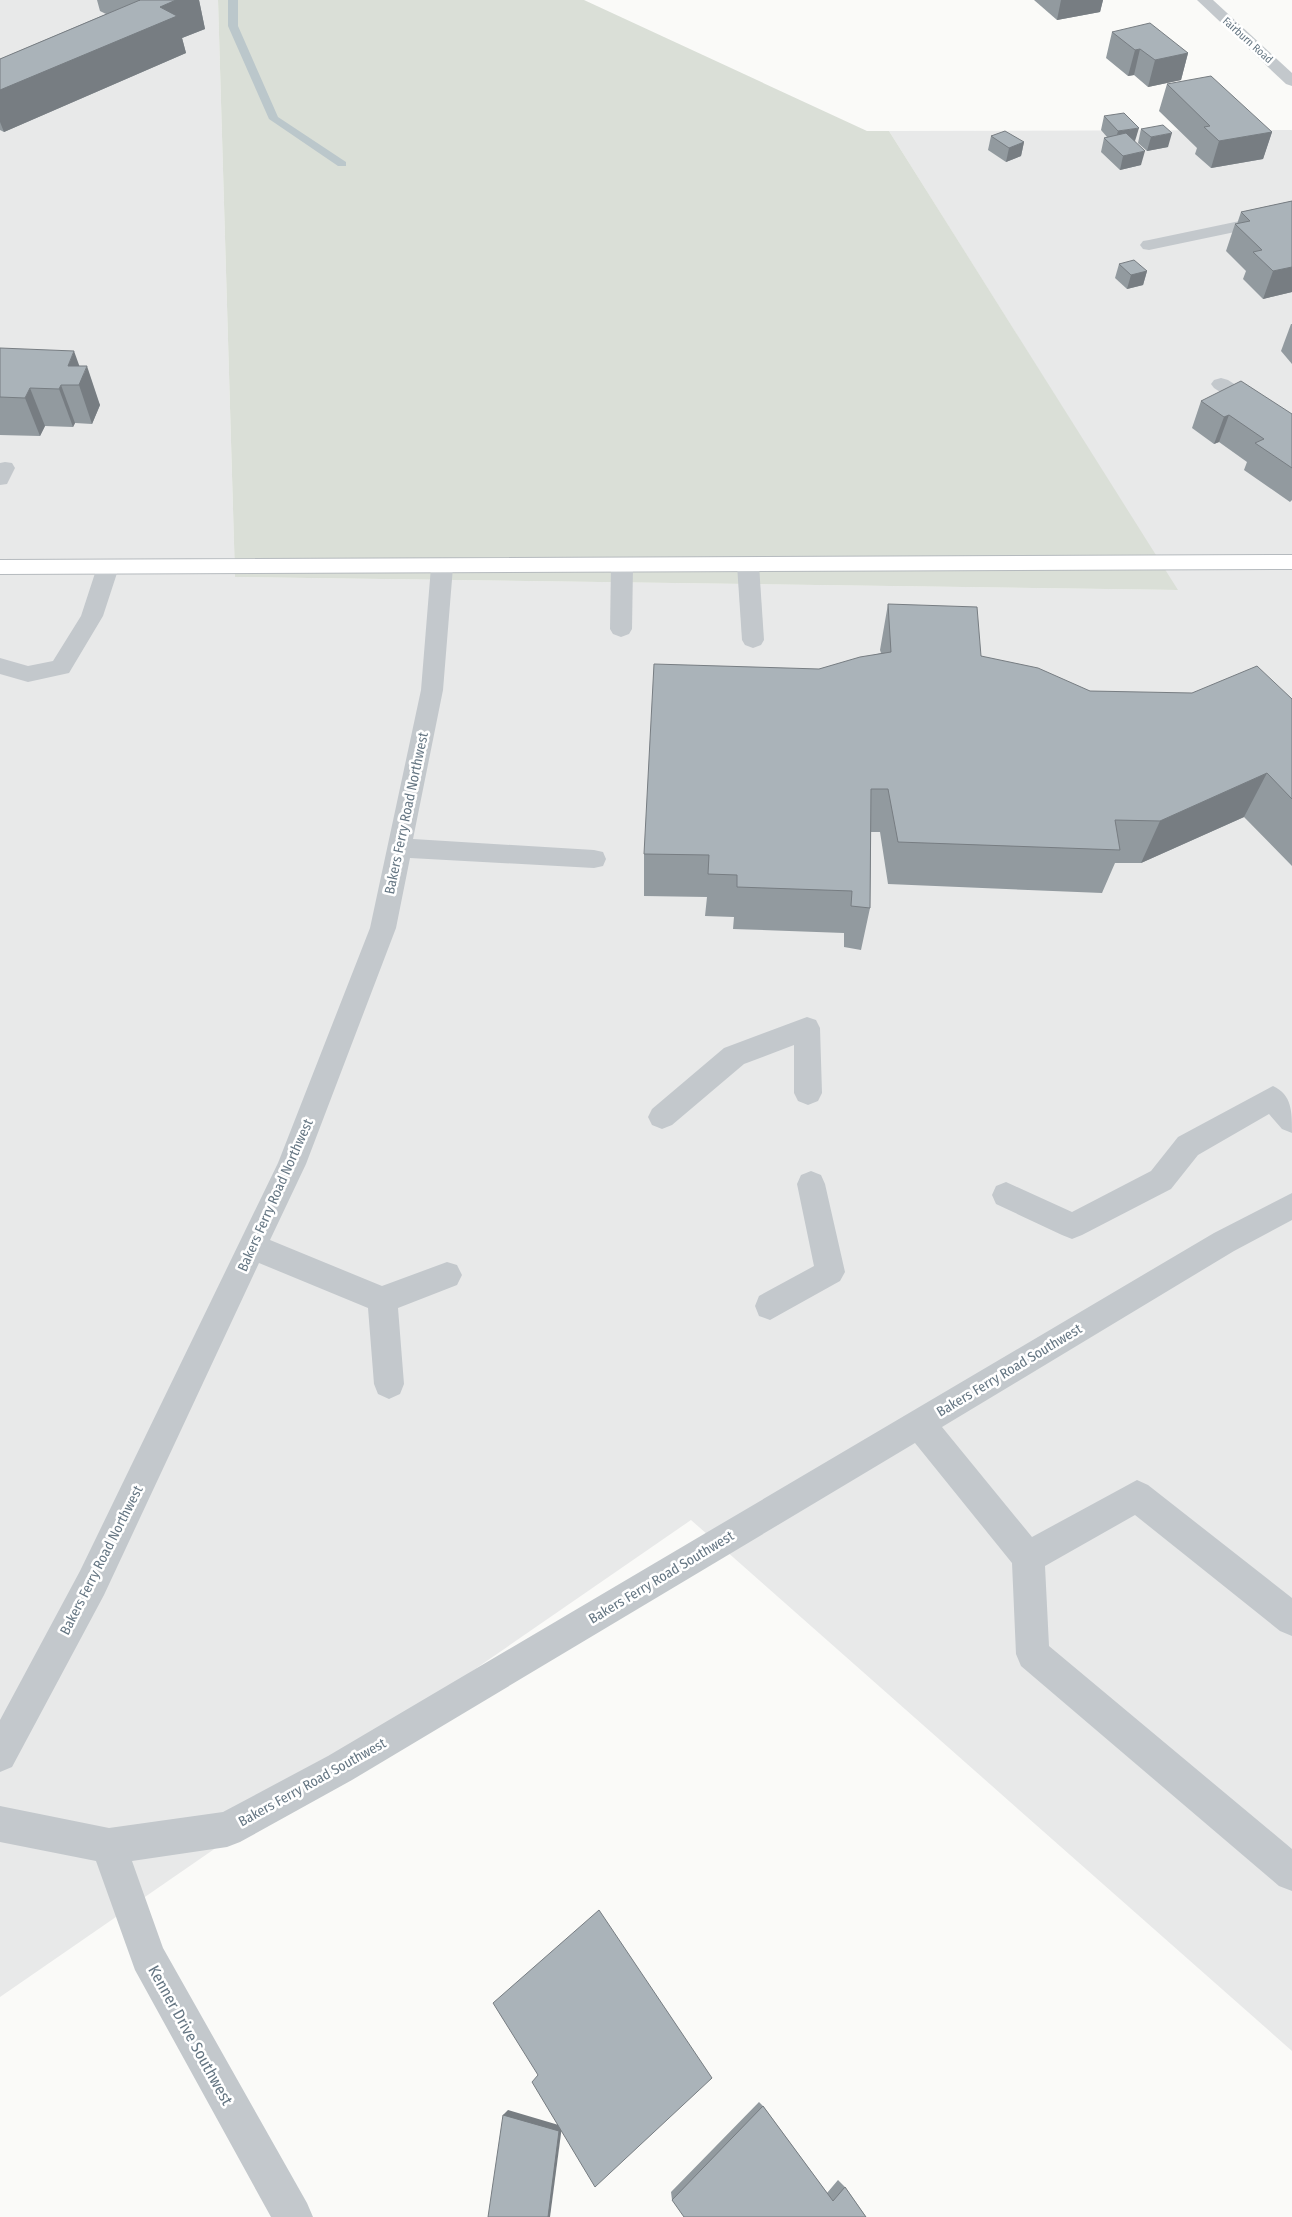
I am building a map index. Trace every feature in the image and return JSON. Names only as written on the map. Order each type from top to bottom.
[{"type":"main road","points":[[0,567],[442,567],[1292,562]]},
{"type":"street","name":"Fairburn Road","points":[[1204,0],[1292,81]]},
{"type":"street","points":[[1149,245],[1292,215]]},
{"type":"street","points":[[1221,384],[1292,430]]},
{"type":"street","points":[[748,565],[753,640]]},
{"type":"street","points":[[621,629],[622,566]]},
{"type":"street","points":[[0,666],[28,674],[61,667],[92,616],[108,567]]},
{"type":"street","name":"Bakers Ferry Road Northwest","points":[[0,1755],[92,1584],[292,1164],[383,928],[432,690],[442,567]]},
{"type":"street","points":[[399,848],[594,859]]},
{"type":"street","points":[[662,1117],[734,1056],[807,1028],[808,1093]]},
{"type":"street","points":[[1006,1195],[1072,1226],[1161,1180],[1188,1146],[1273,1098],[1292,1121]]},
{"type":"street","points":[[770,1306],[830,1272],[811,1184]]},
{"type":"street","name":"Bakers Ferry Road Southwest","points":[[0,1824],[108,1846],[226,1829],[340,1768],[1224,1242],[1292,1206]]},
{"type":"street","points":[[253,1247],[382,1300],[447,1276]]},
{"type":"street","points":[[382,1300],[390,1384]]},
{"type":"street","points":[[920,1424],[1028,1557],[1033,1654],[1292,1873]]},
{"type":"street","points":[[1028,1557],[1136,1496],[1292,1619]]},
{"type":"street","name":"Kenner Drive Southwest","points":[[108,1846],[148,1957],[292,2217]]},
{"type":"shaded area","points":[[0,0],[218,0],[235,577],[1177,590],[889,131],[1292,130],[1292,2051],[691,1520],[0,1997]]},
{"type":"shaded area","points":[[218,0],[584,0],[867,131],[889,131],[1178,590],[235,577]]},
{"type":"building","points":[[140,0],[176,0],[160,7],[177,16],[0,90],[0,59]]},
{"type":"building","points":[[1150,23],[1188,53],[1155,60],[1140,49],[1135,50],[1112,32]]},
{"type":"building","points":[[1211,76],[1272,132],[1219,141],[1204,127],[1210,126],[1167,84]]},
{"type":"building","points":[[1124,113],[1139,128],[1118,131],[1104,116]]},
{"type":"building","points":[[1163,125],[1172,133],[1151,137],[1141,129]]},
{"type":"building","points":[[1005,131],[1024,142],[1009,148],[991,136]]},
{"type":"building","points":[[1126,133],[1145,151],[1123,156],[1104,138]]},
{"type":"building","points":[[1292,201],[1292,267],[1273,271],[1253,252],[1262,250],[1235,224],[1250,221],[1241,212]]},
{"type":"building","points":[[1134,260],[1147,271],[1131,275],[1119,264]]},
{"type":"building","points":[[0,348],[74,351],[68,366],[87,366],[79,385],[61,385],[59,389],[30,388],[25,398],[0,397]]},
{"type":"building","points":[[1241,381],[1292,414],[1292,468],[1255,443],[1264,439],[1229,415],[1224,417],[1201,401]]},
{"type":"building","points":[[888,604],[977,607],[981,656],[1038,668],[1090,691],[1192,693],[1257,666],[1292,699],[1292,799],[1267,773],[1160,821],[1115,820],[1120,850],[898,842],[888,789],[871,789],[870,908],[851,906],[852,891],[737,887],[737,875],[708,874],[709,855],[644,854],[654,664],[819,669],[860,657],[891,652]]},
{"type":"building","points":[[599,1910],[712,2078],[595,2187],[532,2082],[538,2075],[493,2003]]},
{"type":"building","points":[[763,2106],[833,2201],[845,2187],[866,2217],[684,2217],[672,2200]]},
{"type":"building","points":[[503,2115],[559,2131],[548,2217],[488,2217]]},
{"type":"waterway","points":[[233,0],[233,26],[274,119],[342,164]]}]
